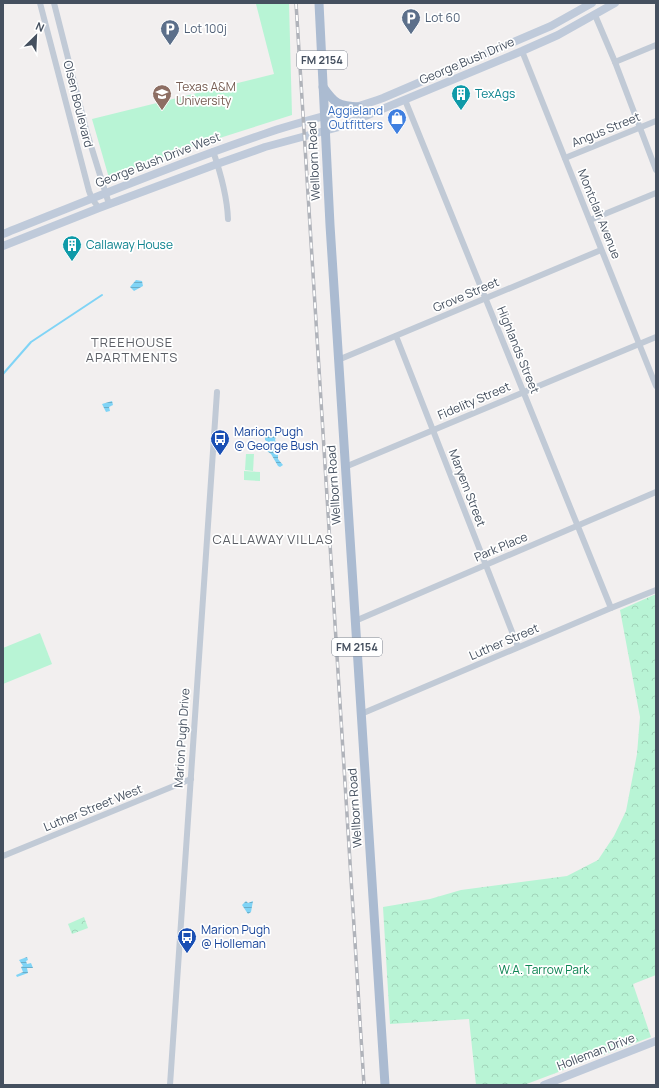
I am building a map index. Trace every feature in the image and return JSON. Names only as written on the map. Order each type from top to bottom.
[{"type":"main road","name":"Wellborn Road","points":[[319,3],[324,131],[385,1085]]},
{"type":"main road","name":"George Bush Drive","points":[[324,116],[359,106],[450,70],[571,16],[592,3]]},
{"type":"main road","name":"George Bush Drive","points":[[324,131],[339,127],[522,51],[595,15],[614,3]]},
{"type":"main road","points":[[522,51],[523,45],[569,23],[571,16]]},
{"type":"main road","points":[[323,87],[336,103],[359,106]]},
{"type":"main road","name":"George Bush Drive West","points":[[3,234],[213,151],[269,132],[324,116]]},
{"type":"main road","name":"George Bush Drive West","points":[[3,246],[109,204],[265,147],[324,131]]},
{"type":"main road","name":"Holleman Drive","points":[[544,1085],[656,1041]]},
{"type":"street","name":"Olsen Boulevard","points":[[40,3],[92,199],[99,208]]},
{"type":"street","name":"Olsen Boulevard","points":[[54,3],[109,204]]},
{"type":"street","points":[[595,15],[616,62],[656,170]]},
{"type":"street","points":[[616,62],[656,45]]},
{"type":"street","name":"Montclair Avenue","points":[[522,51],[656,386]]},
{"type":"street","points":[[57,67],[70,64]]},
{"type":"street","name":"Highlands Street","points":[[405,100],[611,608]]},
{"type":"street","name":"Angus Street","points":[[565,158],[656,121]]},
{"type":"street","points":[[213,151],[218,164],[227,202],[228,219]]},
{"type":"street","points":[[590,220],[656,193]]},
{"type":"street","name":"Grove Street","points":[[338,360],[602,250]]},
{"type":"street","name":"Maryem Street","points":[[396,336],[518,647]]},
{"type":"street","name":"Fidelity Street","points":[[345,467],[656,337]]},
{"type":"street","name":"Marion Pugh Drive","points":[[170,1085],[217,392]]},
{"type":"street","name":"Park Place","points":[[355,621],[656,492]]},
{"type":"street","name":"Luther Street","points":[[361,714],[656,590]]},
{"type":"street","name":"Luther Street West","points":[[3,856],[191,779]]},
{"type":"green space","points":[[289,3],[292,115],[185,149],[109,178],[92,119],[274,74],[256,4]]},
{"type":"green space","points":[[246,454],[254,454],[253,471],[245,470]]},
{"type":"green space","points":[[244,471],[260,472],[260,481],[244,480]]},
{"type":"green space","name":"W.A. Tarrow Park","points":[[656,594],[656,975],[633,984],[651,1037],[524,1085],[476,1085],[469,1019],[390,1024],[383,907],[430,899],[461,890],[567,876],[598,860],[614,836],[626,811],[637,754],[640,717],[620,610]]},
{"type":"green space","points":[[40,633],[52,664],[3,684],[3,648]]},
{"type":"green space","points":[[84,917],[88,928],[72,934],[68,924]]},
{"type":"water","points":[[136,280],[142,281],[143,286],[134,291],[130,287]]},
{"type":"water","points":[[112,401],[113,405],[109,407],[110,411],[106,412],[102,404]]},
{"type":"water","points":[[269,434],[276,437],[275,440],[277,444],[274,449],[278,453],[278,459],[283,465],[280,467],[271,454],[263,448],[268,442],[265,440],[265,435]]},
{"type":"water","points":[[246,901],[248,903],[253,901],[251,912],[248,914],[242,905]]},
{"type":"water","points":[[27,957],[27,964],[31,963],[33,968],[27,968],[28,973],[17,977],[16,975],[23,972],[21,967],[23,966],[19,960]]},
{"type":"waterway","points":[[3,374],[31,342],[102,295]]},
{"type":"railway","points":[[296,3],[364,1085]]},
{"type":"place","name":"Lot 60","points":[[411,35]]},
{"type":"place","name":"Lot 100j","points":[[170,46]]},
{"type":"place","name":"Texas A&M University","points":[[162,111]]},
{"type":"place","name":"TexAgs","points":[[461,111]]},
{"type":"place","name":"Aggieland Outfitters","points":[[397,135]]},
{"type":"place","name":"Callaway House","points":[[72,262]]},
{"type":"place","name":"Marion Pugh @ George Bush","points":[[220,456]]},
{"type":"place","name":"Marion Pugh @ Holleman","points":[[187,954]]},
{"type":"district","name":"TREEHOUSE APARTMENTS","points":[[132,350]]},
{"type":"district","name":"CALLAWAY VILLAS","points":[[273,539]]}]
